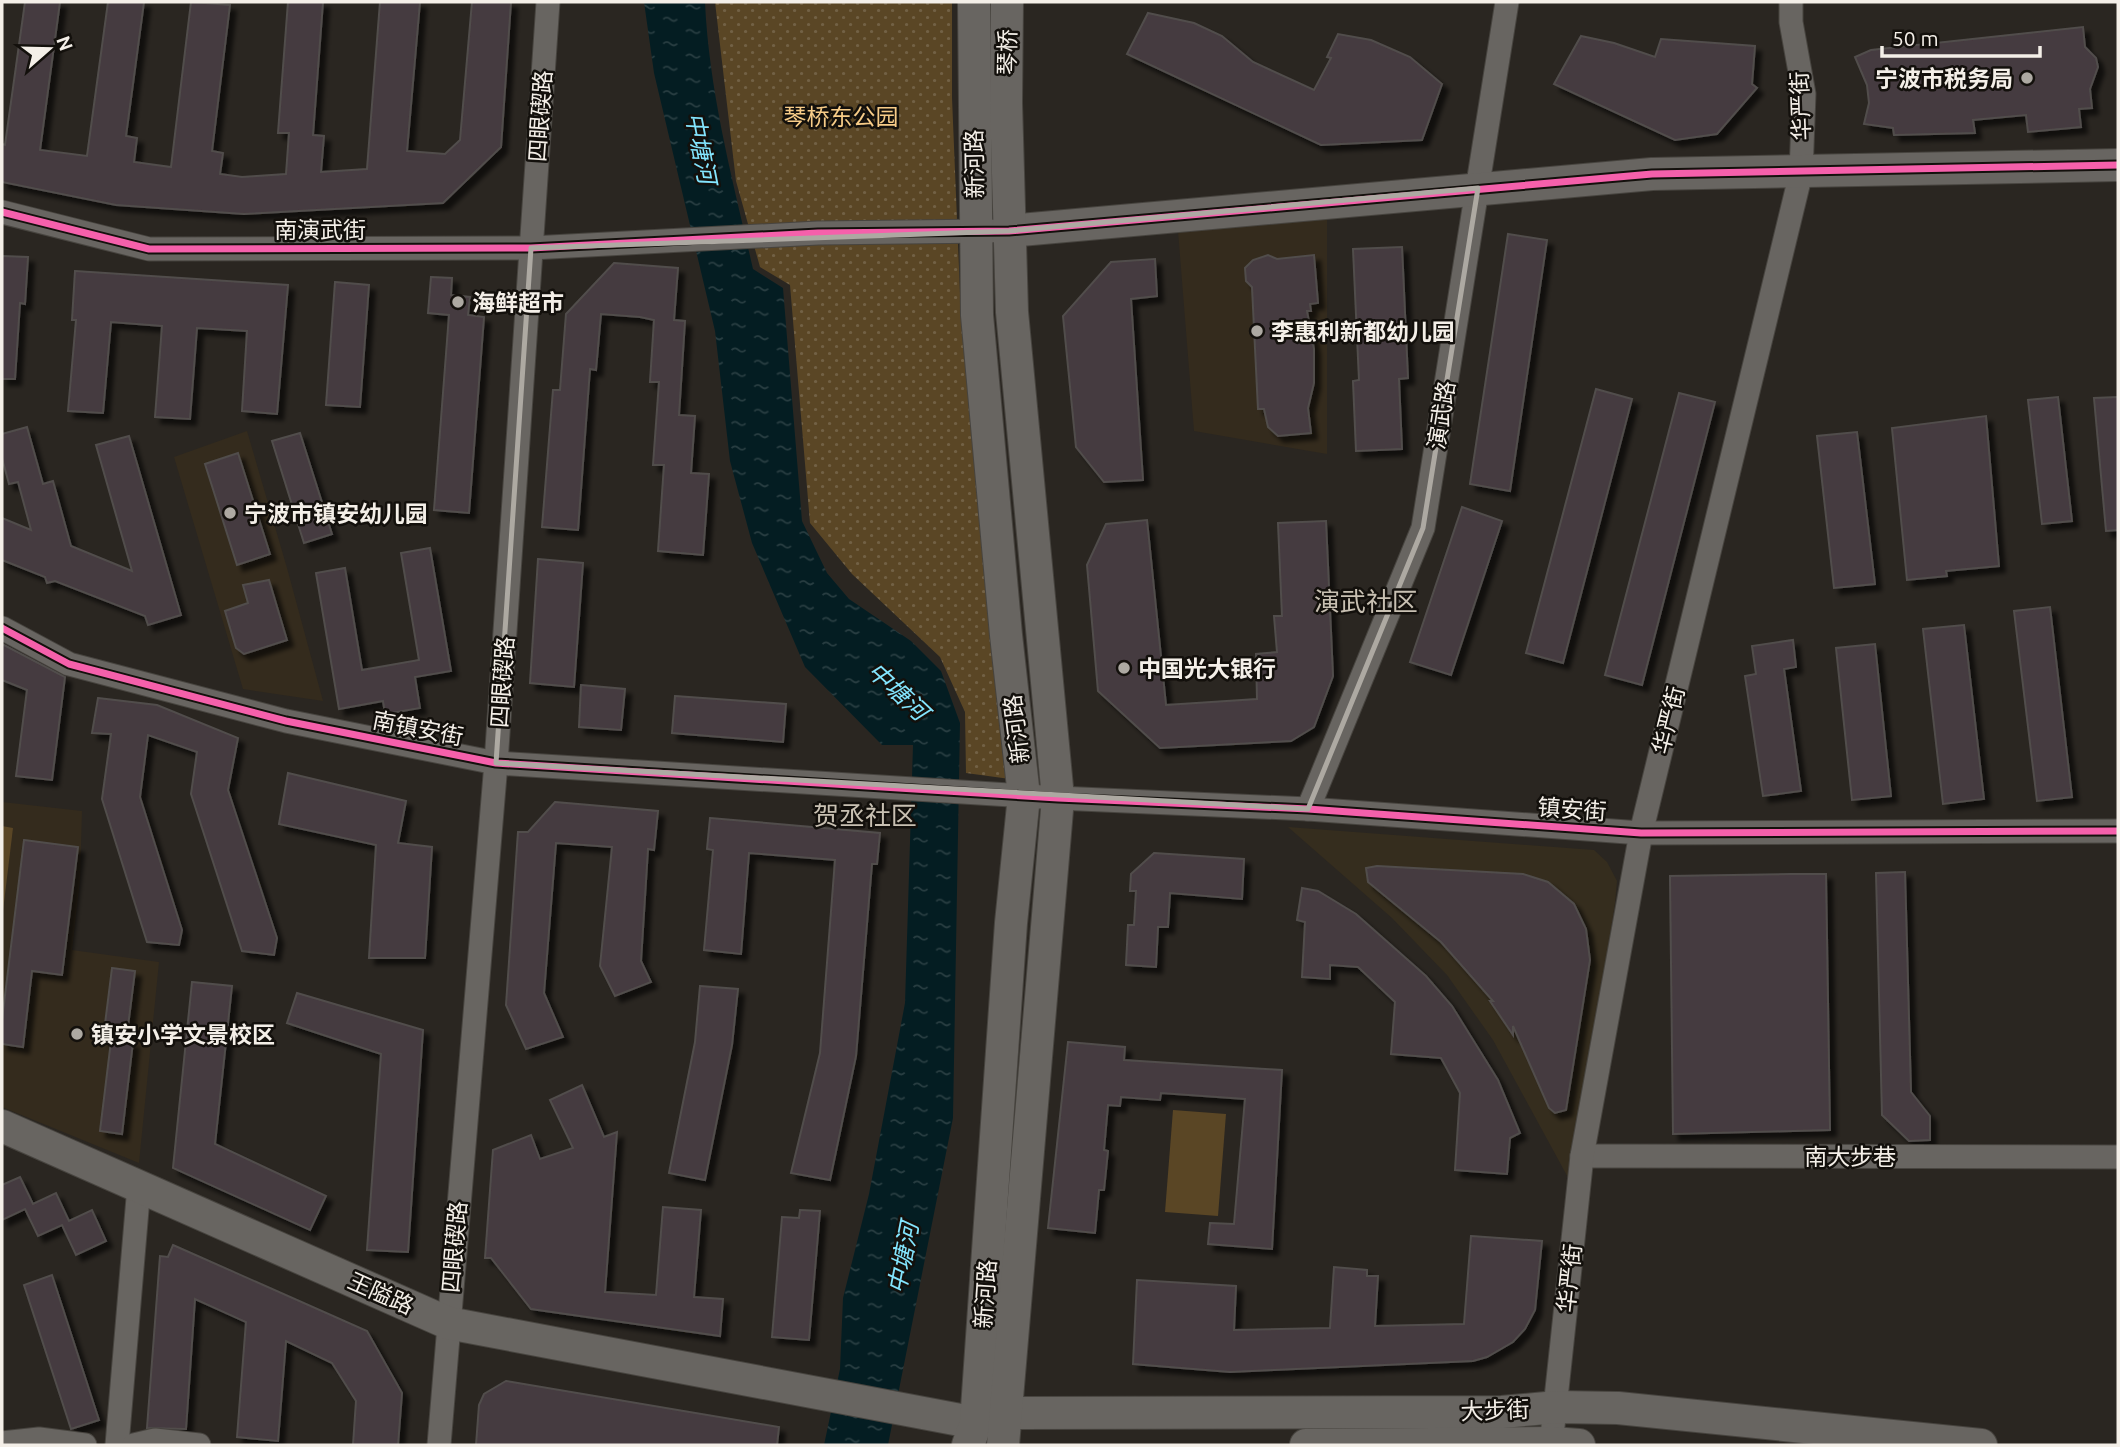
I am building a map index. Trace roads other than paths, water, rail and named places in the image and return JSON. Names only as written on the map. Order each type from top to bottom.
[{"type":"main road","name":"琴桥","points":[[973,95],[974,2]]},
{"type":"main road","name":"琴桥","points":[[1006,103],[1007,2]]},
{"type":"main road","name":"新河路","points":[[972,1434],[1011,923],[1024,796],[1006,635],[977,315],[973,95]]},
{"type":"main road","name":"新河路","points":[[1001,1445],[1006,1413],[1058,798],[1012,312],[1006,103]]},
{"type":"main road","points":[[1009,231],[1652,174],[2118,165]]},
{"type":"main road","name":"王隘路","points":[[2,1126],[448,1323],[783,1386],[972,1434]]},
{"type":"main road","name":"大步街","points":[[972,1434],[1006,1413],[1502,1412],[1557,1407],[1618,1408],[1981,1445]]},
{"type":"main road","points":[[972,1434],[1001,1445]]},
{"type":"main road","name":"大步街","points":[[1306,1445],[1561,1444]]},
{"type":"street","name":"四眼碶路","points":[[439,1445],[496,763],[548,2]]},
{"type":"street","name":"演武路","points":[[1308,808],[1423,528],[1507,2]]},
{"type":"street","name":"华严街","points":[[1561,1444],[1557,1407],[1582,1156],[1641,833],[1801,173],[1804,94],[1791,22],[1791,2]]},
{"type":"street","name":"南演武街","points":[[2,212],[149,249],[531,248],[818,233],[1009,231]]},
{"type":"street","name":"南镇安街","points":[[2,628],[69,664],[286,721],[496,763],[1024,796]]},
{"type":"street","name":"镇安街","points":[[1024,796],[1308,808],[1641,833],[2118,831]]},
{"type":"street","name":"南大步巷","points":[[1582,1156],[2118,1157]]},
{"type":"street","points":[[117,1445],[139,1186]]},
{"type":"street","points":[[2,1443],[39,1439],[85,1445]]},
{"type":"street","points":[[134,1445],[155,1440],[199,1445]]},
{"type":"water","name":"中塘河","points":[[644,2],[705,2],[717,103],[753,269],[783,288],[802,521],[827,573],[849,599],[911,641],[941,671],[960,723],[953,1118],[888,1445],[824,1445],[840,1369],[843,1298],[869,1194],[905,1003],[913,745],[882,745],[805,667],[752,543],[730,461],[715,331],[654,73]]},
{"type":"place","name":"宁波市税务局","points":[[2027,78]]},
{"type":"place","name":"海鲜超市","points":[[458,302]]},
{"type":"place","name":"李惠利新都幼儿园","points":[[1257,331]]},
{"type":"place","name":"宁波市镇安幼儿园","points":[[230,513]]},
{"type":"place","name":"中国光大银行","points":[[1124,668]]},
{"type":"place","name":"镇安小学文景校区","points":[[77,1034]]},
{"type":"district","name":"演武社区","points":[[1366,601]]},
{"type":"district","name":"贺丞社区","points":[[865,815]]},
{"type":"park label","name":"琴桥东公园","points":[[841,116]]}]
